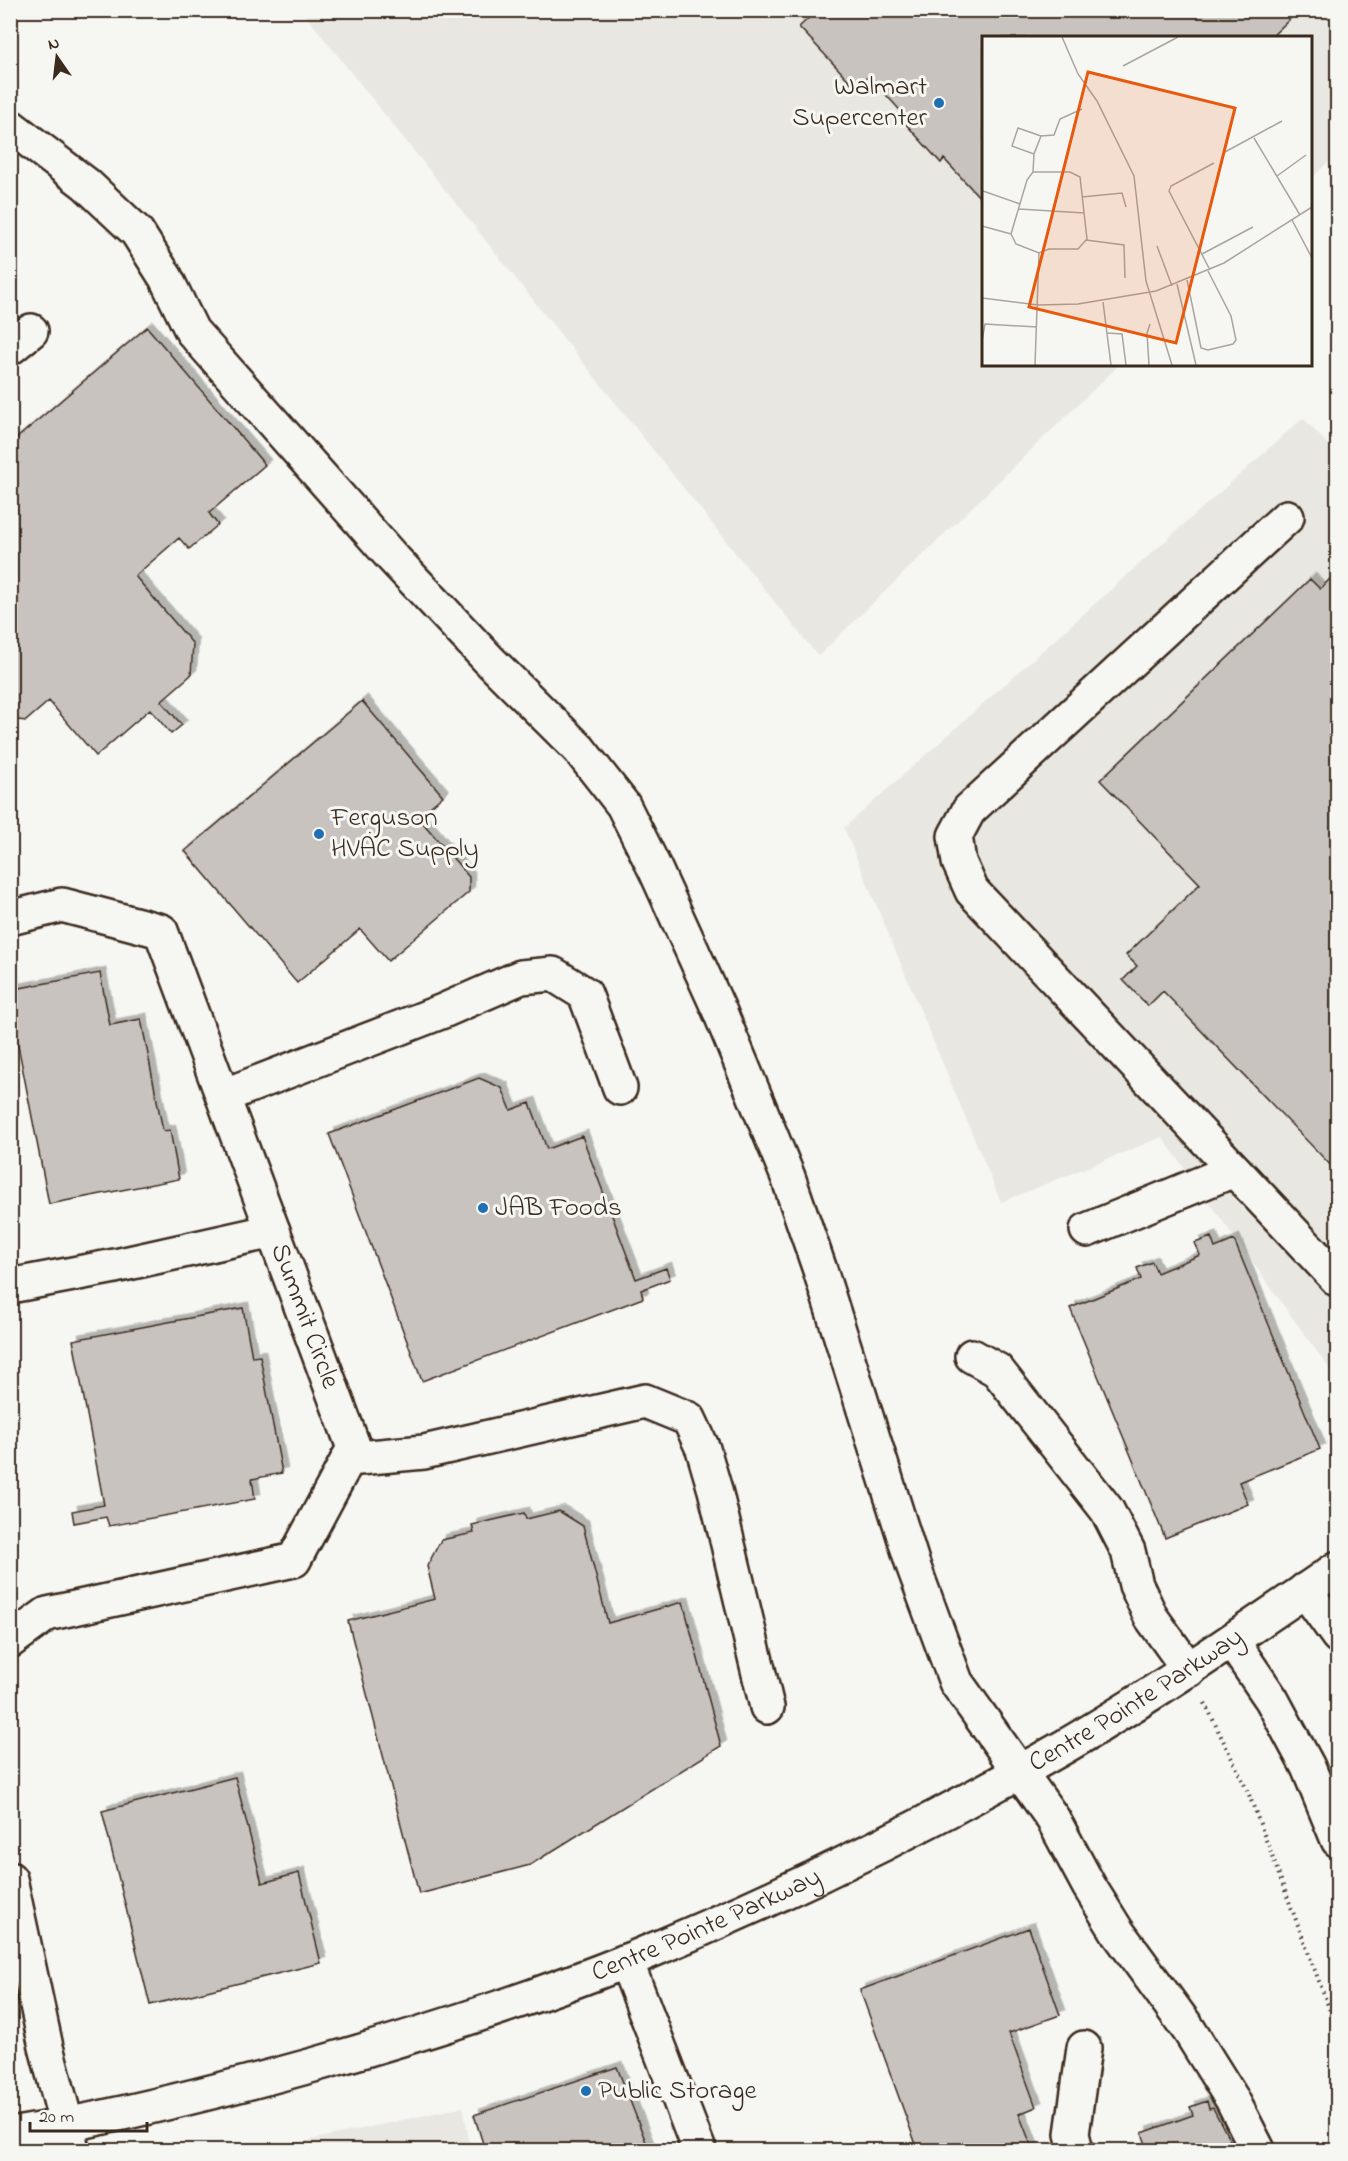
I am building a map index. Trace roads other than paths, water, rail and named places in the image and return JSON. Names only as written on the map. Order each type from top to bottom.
[{"type":"street","points":[[10,126],[86,184],[137,232],[166,278],[192,331],[392,556],[490,661],[579,749],[623,805],[655,869],[720,1012],[788,1177],[820,1270],[913,1565],[956,1682],[1053,1819],[1089,1886],[1117,1931],[1195,2040],[1232,2099],[1258,2151]]},
{"type":"street","points":[[1287,517],[969,810],[955,836],[959,861],[972,891],[1338,1280]]},
{"type":"street","name":"Summit Circle","points":[[10,918],[62,905],[161,931],[354,1448],[294,1560],[47,1614],[10,1641]]},
{"type":"street","points":[[223,1096],[443,1011],[521,977],[553,974],[585,994],[620,1088]]},
{"type":"street","points":[[1087,1230],[1234,1170]]},
{"type":"street","points":[[10,1286],[115,1266],[273,1231]]},
{"type":"street","points":[[972,1356],[997,1370],[1107,1510],[1128,1551],[1136,1585],[1152,1617],[1189,1670]]},
{"type":"street","points":[[348,1459],[424,1452],[645,1401],[689,1419],[703,1449],[715,1490],[767,1707]]},
{"type":"street","name":"Centre Pointe Parkway","points":[[10,2135],[70,2138],[210,2094],[416,2035],[489,2011],[626,1960],[776,1896],[922,1825],[1065,1746],[1189,1670],[1338,1568]]},
{"type":"street","points":[[1305,1590],[1338,1636]]},
{"type":"street","points":[[1232,1641],[1272,1700],[1308,1767],[1338,1840]]},
{"type":"street","points":[[10,1879],[46,2048],[70,2138]]},
{"type":"street","points":[[626,1960],[699,2151]]},
{"type":"street","points":[[1076,2151],[1072,2134],[1084,2048]]},
{"type":"place","name":"Walmart Supercenter","points":[[939,103]]},
{"type":"place","name":"Ferguson HVAC Supply","points":[[319,834]]},
{"type":"place","name":"JAB Foods","points":[[483,1208]]},
{"type":"place","name":"Public Storage","points":[[586,2091]]}]
